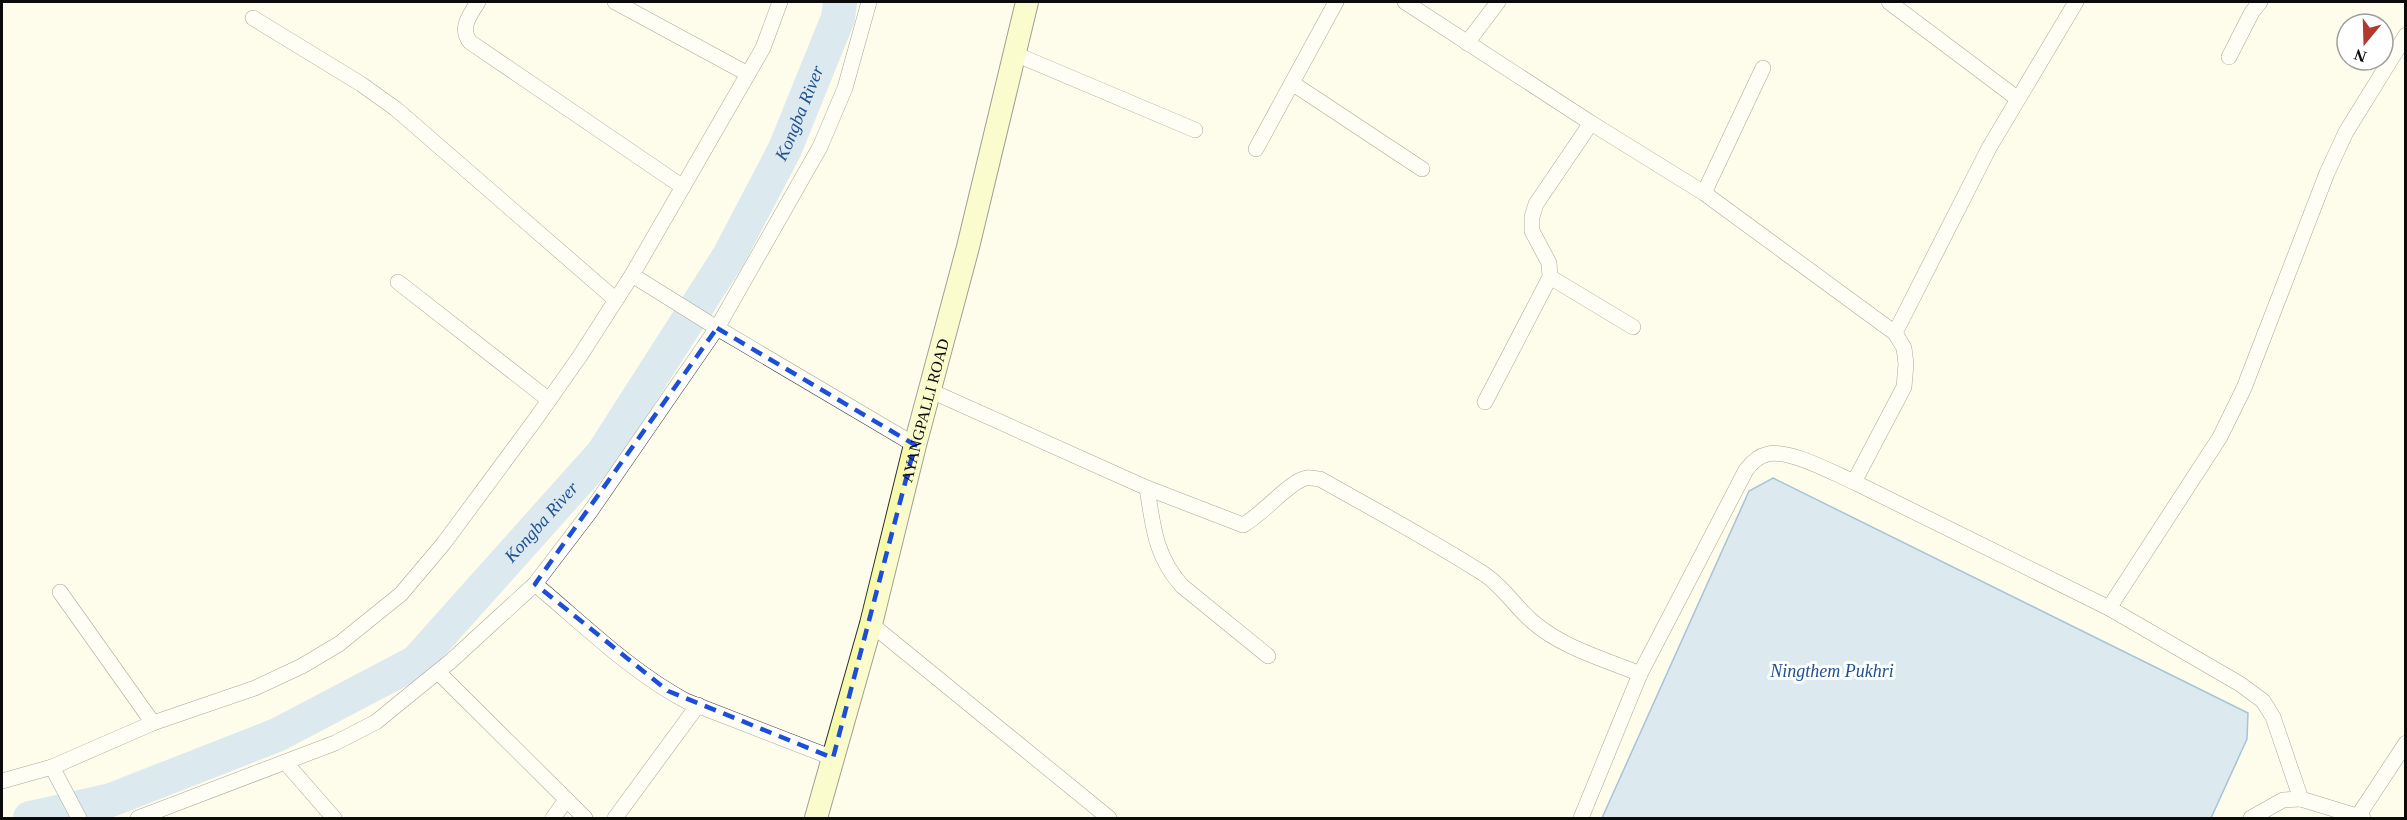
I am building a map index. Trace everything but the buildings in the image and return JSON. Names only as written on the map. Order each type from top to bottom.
[{"type":"street","points":[[478,2],[465,24],[466,36],[470,42],[683,187]]},
{"type":"street","points":[[615,2],[748,74]]},
{"type":"street","points":[[2,781],[52,767],[153,723],[255,688],[302,666],[339,644],[401,594],[444,543],[549,400],[616,300],[763,48],[780,2]]},
{"type":"street","points":[[138,819],[335,743],[376,722],[438,672],[535,584],[590,512],[717,328],[820,147],[845,88],[869,2]]},
{"type":"street","name":"AYANGPALLI ROAD","points":[[816,819],[872,624],[915,445],[931,391],[1028,2]]},
{"type":"street","points":[[1256,149],[1336,2]]},
{"type":"street","points":[[1405,2],[1591,123],[1704,193],[1895,333],[1904,348],[1906,364],[1904,387],[1854,482]]},
{"type":"street","points":[[1467,43],[1498,2]]},
{"type":"street","points":[[1889,2],[2018,99]]},
{"type":"street","points":[[1895,333],[1989,148],[2076,2]]},
{"type":"street","points":[[2229,57],[2252,12],[2260,2]]},
{"type":"street","points":[[253,18],[361,84],[396,109],[616,300]]},
{"type":"street","points":[[2109,608],[2220,437],[2244,388],[2327,173],[2346,132],[2406,34]]},
{"type":"street","points":[[1015,54],[1195,130]]},
{"type":"street","points":[[1704,193],[1763,68]]},
{"type":"street","points":[[1292,83],[1422,169]]},
{"type":"street","points":[[1485,402],[1550,277],[1549,263],[1536,240],[1531,224],[1536,204],[1591,123]]},
{"type":"street","points":[[632,275],[915,445]]},
{"type":"street","points":[[1550,277],[1633,327]]},
{"type":"street","points":[[398,282],[549,400]]},
{"type":"street","points":[[931,391],[1147,488],[1244,525],[1254,520],[1298,481],[1307,477],[1320,479],[1436,544],[1484,574],[1499,585],[1532,621],[1562,642],[1640,674]]},
{"type":"street","points":[[1581,819],[1640,674],[1746,470],[1754,460],[1769,453],[1790,456],[1854,482],[2109,608],[2241,684],[2263,701],[2280,734],[2301,799]]},
{"type":"street","points":[[1147,488],[1155,535],[1161,557],[1169,572],[1182,586],[1268,656]]},
{"type":"street","points":[[535,584],[668,691],[833,758]]},
{"type":"street","points":[[60,592],[153,723]]},
{"type":"street","points":[[872,624],[1109,819]]},
{"type":"street","points":[[438,672],[585,819]]},
{"type":"street","points":[[615,819],[698,705]]},
{"type":"street","points":[[2251,819],[2277,803],[2301,799],[2360,818],[2406,743]]},
{"type":"street","points":[[285,762],[334,819]]},
{"type":"street","points":[[52,767],[78,818]]},
{"type":"street","points":[[553,819],[566,801]]},
{"type":"highlighted area","points":[[717,328],[915,445],[833,758],[668,691],[535,584]]},
{"type":"water","name":"Ningthem Pukhri","points":[[1773,478],[2248,713],[2247,739],[2211,818],[1602,818],[1749,491]]},
{"type":"waterway","name":"Kongba River","points":[[30,818],[111,800],[277,735],[416,662],[603,453],[729,256],[785,149],[838,18],[840,2]]}]
